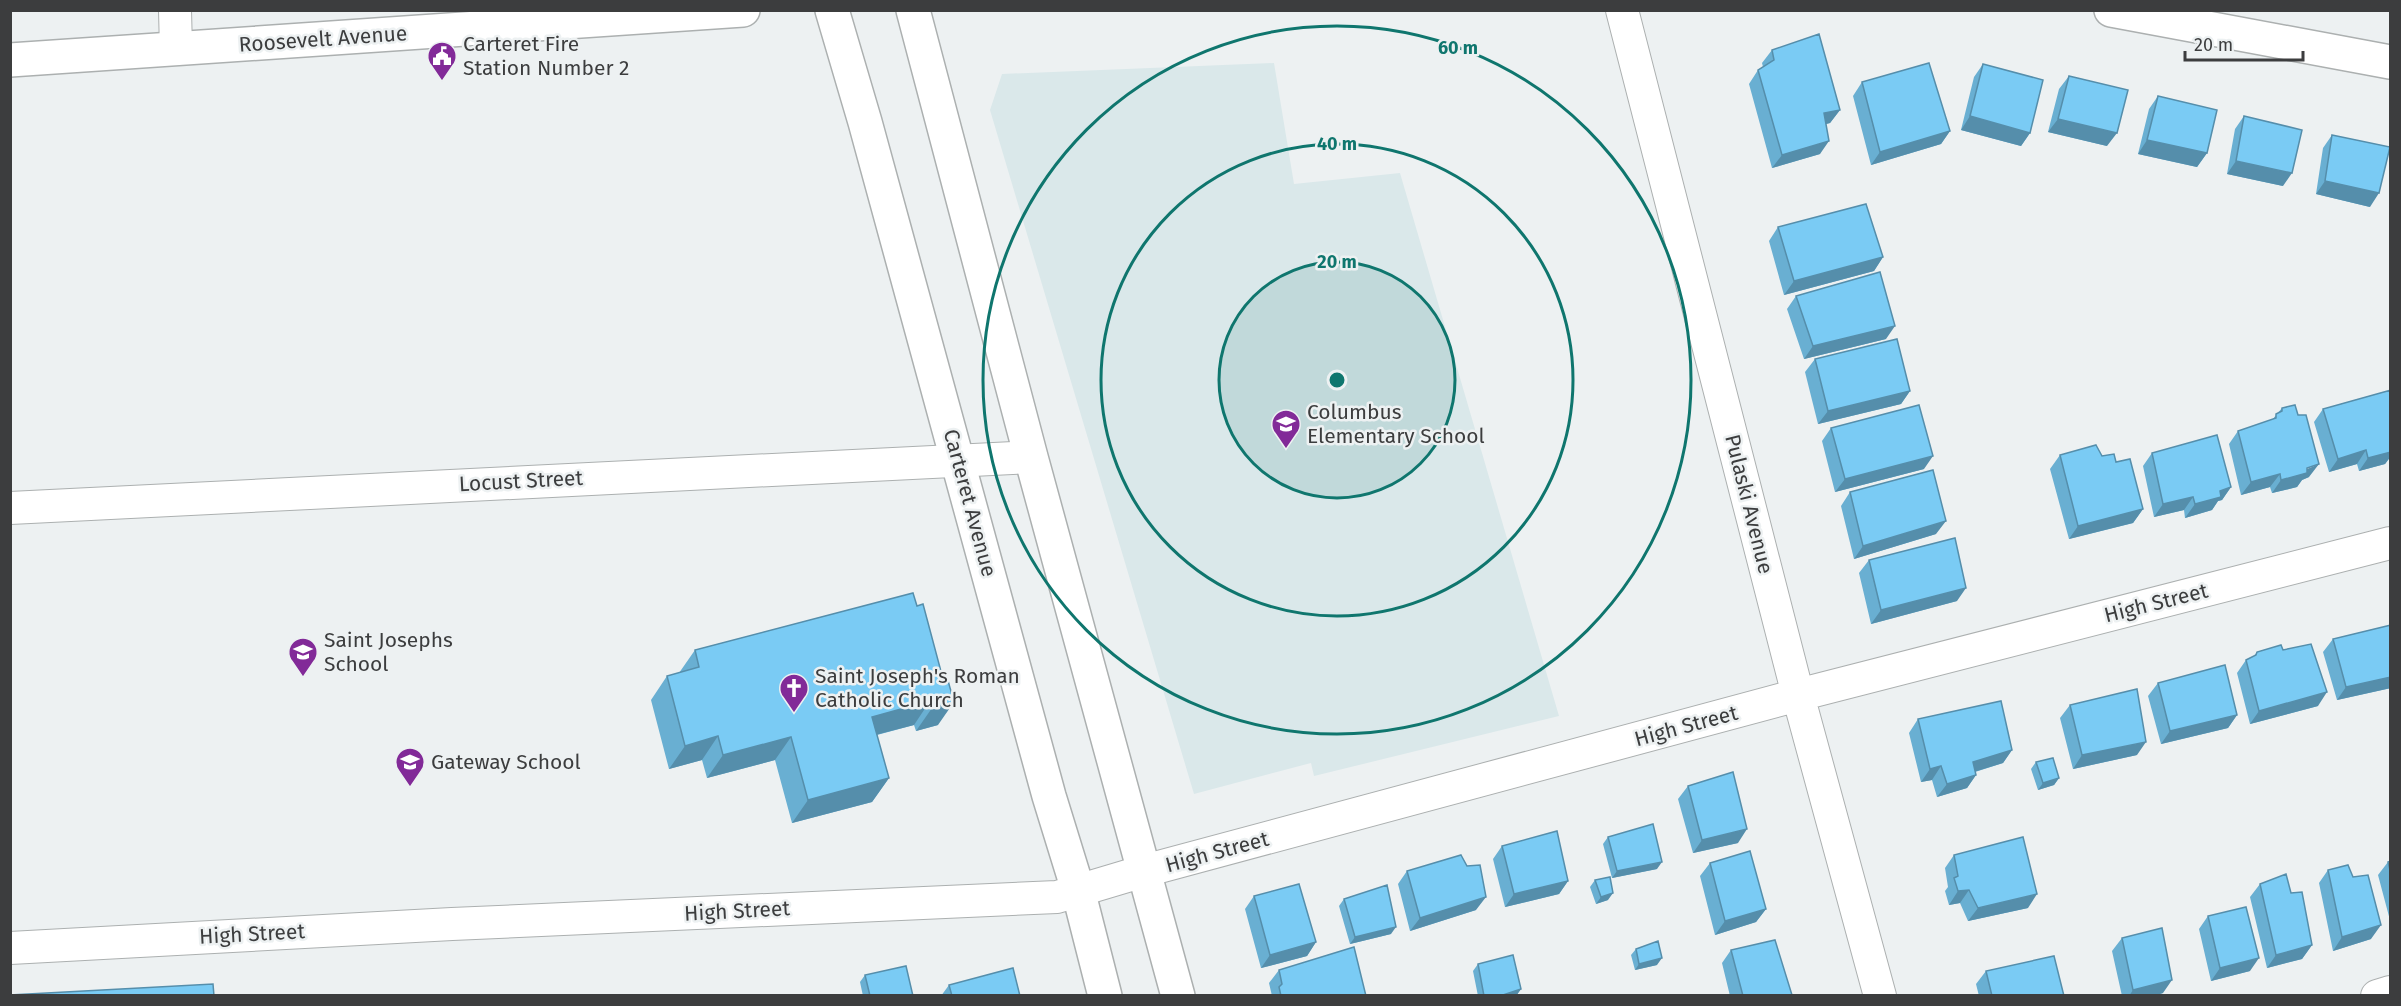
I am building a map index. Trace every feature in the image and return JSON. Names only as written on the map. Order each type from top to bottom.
[{"type":"street","points":[[175,10],[176,49]]},
{"type":"street","name":"Roosevelt Avenue","points":[[10,60],[743,10]]},
{"type":"street","name":"Carteret Avenue","points":[[832,10],[865,122],[1106,996]]},
{"type":"street","points":[[914,10],[1031,457],[1178,996]]},
{"type":"street","name":"Pulaski Avenue","points":[[1622,10],[1798,695],[1880,996]]},
{"type":"street","points":[[2111,10],[2391,62]]},
{"type":"street","name":"Locust Street","points":[[10,507],[1031,457]]},
{"type":"street","name":"High Street","points":[[10,948],[452,924],[1057,897],[1144,871],[1798,695],[2391,543]]},
{"type":"street","points":[[2377,996],[2391,992]]},
{"type":"shaded area","name":"Columbus Elementary School","points":[[1274,63],[1294,184],[1400,173],[1559,716],[1314,776],[1311,763],[1194,794],[990,110],[1002,74]]},
{"type":"building","points":[[1819,34],[1840,110],[1824,113],[1829,141],[1782,155],[1758,70],[1774,60],[1772,50]]},
{"type":"building","points":[[1929,63],[1950,131],[1880,152],[1862,82]]},
{"type":"building","points":[[1983,64],[2043,80],[2030,133],[1970,116]]},
{"type":"building","points":[[2069,76],[2128,90],[2117,133],[2058,119]]},
{"type":"building","points":[[2158,96],[2217,110],[2207,153],[2147,140]]},
{"type":"building","points":[[2244,116],[2302,130],[2292,173],[2236,161]]},
{"type":"building","points":[[2332,135],[2390,147],[2379,193],[2325,181]]},
{"type":"building","points":[[1866,204],[1883,257],[1794,281],[1778,227]]},
{"type":"building","points":[[1880,272],[1895,326],[1813,346],[1796,296]]},
{"type":"building","points":[[1897,339],[1910,391],[1828,411],[1815,359]]},
{"type":"building","points":[[2391,390],[2391,452],[2368,458],[2366,450],[2338,459],[2323,409]]},
{"type":"building","points":[[1919,405],[1933,456],[1845,479],[1831,428]]},
{"type":"building","points":[[2295,405],[2298,415],[2306,415],[2319,464],[2307,468],[2307,473],[2281,480],[2280,474],[2251,482],[2238,431],[2276,418],[2276,414],[2282,411],[2282,408]]},
{"type":"building","points":[[2217,435],[2231,487],[2220,491],[2221,497],[2195,504],[2193,497],[2163,504],[2152,453]]},
{"type":"building","points":[[2096,445],[2102,456],[2114,454],[2116,462],[2130,459],[2143,509],[2078,526],[2060,455]]},
{"type":"building","points":[[1933,470],[1946,521],[1863,546],[1850,492]]},
{"type":"building","points":[[1955,538],[1966,588],[1881,610],[1869,560]]},
{"type":"building","name":"Saint Joseph's Roman Catholic Church","points":[[913,593],[917,606],[923,604],[943,679],[947,677],[954,702],[932,708],[930,701],[872,717],[889,778],[808,800],[791,737],[723,755],[718,736],[685,746],[667,676],[699,667],[695,650]]},
{"type":"building","points":[[2391,625],[2391,677],[2346,687],[2333,639]]},
{"type":"building","points":[[2311,644],[2327,692],[2259,711],[2246,660],[2256,655],[2257,652],[2281,645],[2283,650]]},
{"type":"building","points":[[2225,665],[2237,715],[2170,731],[2158,683]]},
{"type":"building","points":[[2137,689],[2146,742],[2082,755],[2070,705]]},
{"type":"building","points":[[2001,701],[2012,750],[1973,762],[1976,775],[1947,784],[1941,766],[1930,769],[1918,719]]},
{"type":"building","points":[[2053,758],[2059,778],[2043,783],[2036,762]]},
{"type":"building","points":[[1733,772],[1747,829],[1702,840],[1688,786]]},
{"type":"building","points":[[1653,824],[1662,862],[1617,871],[1608,837]]},
{"type":"building","points":[[1557,831],[1568,881],[1514,894],[1502,846]]},
{"type":"building","points":[[2023,837],[2037,894],[1978,908],[1969,890],[1958,891],[1954,878],[1958,876],[1954,855]]},
{"type":"building","points":[[1750,851],[1766,909],[1725,921],[1710,863]]},
{"type":"building","points":[[1461,855],[1467,866],[1480,865],[1486,897],[1420,918],[1407,871]]},
{"type":"building","points":[[2348,865],[2353,877],[2368,875],[2381,925],[2342,937],[2328,870]]},
{"type":"building","points":[[2286,874],[2291,893],[2302,892],[2312,945],[2276,955],[2260,884]]},
{"type":"building","points":[[1610,877],[1613,893],[1601,897],[1595,880]]},
{"type":"building","points":[[1299,884],[1316,942],[1270,955],[1254,896]]},
{"type":"building","points":[[1387,885],[1396,927],[1355,937],[1344,899]]},
{"type":"building","points":[[2246,907],[2259,958],[2220,968],[2208,916]]},
{"type":"building","points":[[2162,928],[2172,980],[2133,990],[2122,938]]},
{"type":"building","points":[[1775,940],[1792,995],[1743,996],[1731,950]]},
{"type":"building","points":[[1658,941],[1662,958],[1639,964],[1636,949]]},
{"type":"building","points":[[1354,947],[1366,996],[1281,996],[1279,987],[1282,984],[1279,970]]},
{"type":"building","points":[[1513,955],[1521,989],[1500,996],[1484,996],[1478,964]]},
{"type":"building","points":[[2054,956],[2064,996],[1992,996],[1986,971]]},
{"type":"building","points":[[906,966],[913,996],[870,996],[865,975]]},
{"type":"building","points":[[1013,968],[1020,996],[952,996],[949,985]]},
{"type":"building","points":[[213,984],[214,996],[10,996],[10,995]]},
{"type":"place","name":"Carteret Fire Station Number 2","points":[[442,82]]},
{"type":"place","name":"Columbus Elementary School","points":[[1286,450]]},
{"type":"place","name":"Saint Josephs School","points":[[303,678]]},
{"type":"place","name":"Saint Joseph's Roman Catholic Church","points":[[794,714]]},
{"type":"place","name":"Gateway School","points":[[410,788]]}]
